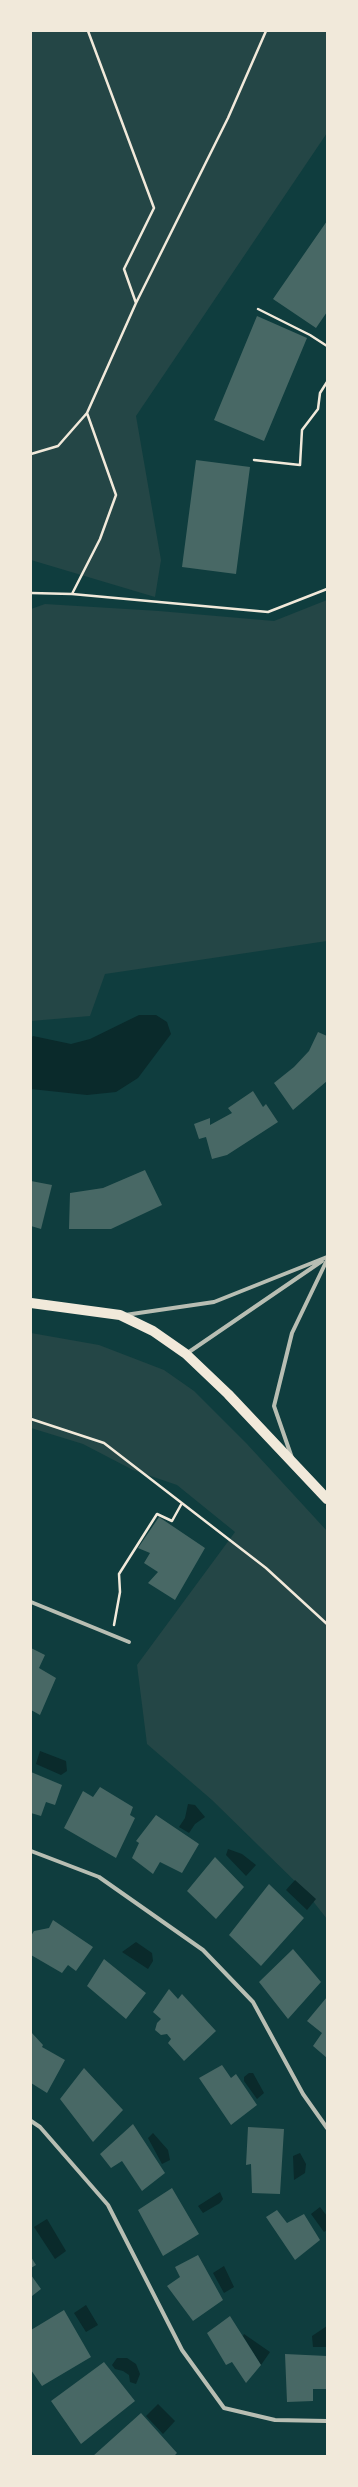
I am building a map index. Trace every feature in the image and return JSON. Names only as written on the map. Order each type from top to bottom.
[{"type":"main road","points":[[31,1303],[120,1315],[153,1331],[186,1354],[228,1394],[327,1499]]},
{"type":"street","points":[[120,1315],[214,1302],[327,1258]]},
{"type":"street","points":[[186,1354],[327,1258]]},
{"type":"street","points":[[295,1466],[274,1406],[292,1333],[327,1258]]},
{"type":"street","points":[[31,1602],[129,1642]]},
{"type":"street","points":[[31,1851],[99,1876],[204,1950],[253,2002],[303,2094],[327,2128]]},
{"type":"street","points":[[31,2121],[40,2127],[108,2205],[182,2350],[224,2408],[275,2420],[327,2421]]},
{"type":"path","points":[[88,31],[154,208],[124,269],[136,303]]},
{"type":"path","points":[[31,454],[58,446],[87,413],[136,303],[228,118],[266,31]]},
{"type":"path","points":[[258,309],[310,334],[327,346]]},
{"type":"path","points":[[254,460],[300,465],[302,430],[318,409],[320,393],[327,382]]},
{"type":"path","points":[[72,594],[100,539],[116,495],[87,413]]},
{"type":"path","points":[[31,593],[72,594],[268,612],[327,590]]},
{"type":"path","points":[[31,1419],[104,1443],[266,1568],[327,1624]]},
{"type":"path","points":[[112,1635],[120,1592],[119,1574],[157,1514],[172,1521],[182,1503]]},
{"type":"shaded area","points":[[31,31],[327,31],[327,133],[136,416],[161,560],[155,597],[31,560]]},
{"type":"shaded area","points":[[327,600],[327,941],[105,974],[90,1016],[31,1021],[31,609],[45,604],[159,611],[274,621]]},
{"type":"shaded area","points":[[139,1015],[156,1015],[167,1022],[171,1034],[138,1078],[116,1092],[87,1095],[31,1089],[31,1038],[33,1036],[71,1044],[90,1039]]},
{"type":"shaded area","points":[[31,1333],[99,1345],[164,1370],[194,1391],[247,1444],[327,1531],[327,1919],[305,1891],[212,1800],[147,1744],[137,1665],[235,1532],[177,1485],[133,1470],[83,1444],[31,1428]]},
{"type":"shaded area","points":[[40,1751],[66,1761],[67,1771],[61,1775],[36,1764]]},
{"type":"shaded area","points":[[188,1804],[195,1805],[205,1817],[195,1824],[189,1833],[179,1827],[185,1818]]},
{"type":"shaded area","points":[[228,1849],[242,1854],[256,1865],[246,1876],[226,1855]]},
{"type":"shaded area","points":[[295,1880],[316,1899],[307,1910],[286,1890]]},
{"type":"shaded area","points":[[136,1942],[152,1953],[153,1961],[148,1969],[122,1952]]},
{"type":"shaded area","points":[[249,2073],[253,2073],[264,2093],[257,2099],[244,2081],[244,2077]]},
{"type":"shaded area","points":[[153,2133],[168,2150],[170,2160],[162,2164],[148,2138]]},
{"type":"shaded area","points":[[300,2153],[306,2164],[305,2173],[294,2180],[293,2156]]},
{"type":"shaded area","points":[[220,2192],[223,2199],[220,2203],[203,2213],[198,2206]]},
{"type":"shaded area","points":[[320,2207],[327,2216],[327,2230],[324,2232],[311,2214]]},
{"type":"shaded area","points":[[47,2219],[66,2251],[55,2259],[34,2227]]},
{"type":"shaded area","points":[[224,2266],[234,2287],[224,2293],[213,2273]]},
{"type":"shaded area","points":[[86,2305],[98,2325],[86,2332],[74,2313]]},
{"type":"shaded area","points":[[327,2326],[327,2347],[313,2347],[312,2336]]},
{"type":"shaded area","points":[[244,2334],[270,2352],[261,2365],[243,2336]]},
{"type":"shaded area","points":[[117,2358],[127,2358],[136,2364],[140,2374],[136,2384],[130,2382],[129,2375],[123,2371],[115,2369],[112,2365]]},
{"type":"shaded area","points":[[158,2404],[175,2421],[163,2434],[146,2416]]},
{"type":"building","points":[[327,221],[327,312],[316,328],[273,299]]},
{"type":"building","points":[[257,316],[307,338],[264,441],[214,420]]},
{"type":"building","points":[[196,460],[250,467],[236,574],[182,567]]},
{"type":"building","points":[[318,1032],[327,1036],[327,1081],[293,1110],[274,1083],[294,1067],[309,1051]]},
{"type":"building","points":[[253,1091],[263,1107],[266,1104],[278,1122],[227,1155],[212,1159],[206,1137],[199,1139],[194,1124],[210,1118],[210,1125],[232,1113],[228,1108]]},
{"type":"building","points":[[145,1170],[162,1205],[111,1229],[69,1229],[70,1193],[103,1188]]},
{"type":"building","points":[[31,1181],[52,1185],[41,1229],[31,1226]]},
{"type":"building","points":[[159,1517],[205,1548],[175,1600],[148,1583],[158,1572],[144,1563],[150,1553],[138,1548]]},
{"type":"building","points":[[31,1648],[45,1655],[39,1668],[56,1678],[40,1715],[31,1710]]},
{"type":"building","points":[[31,1772],[62,1785],[55,1805],[46,1802],[41,1816],[31,1813]]},
{"type":"building","points":[[100,1787],[133,1807],[130,1815],[135,1818],[116,1858],[64,1828],[83,1791],[93,1797]]},
{"type":"building","points":[[156,1815],[199,1844],[182,1873],[160,1862],[153,1874],[132,1858],[139,1843],[136,1841]]},
{"type":"building","points":[[215,1857],[244,1887],[216,1919],[187,1891]]},
{"type":"building","points":[[269,1884],[304,1918],[261,1966],[229,1935]]},
{"type":"building","points":[[53,1920],[93,1947],[76,1971],[68,1965],[62,1973],[31,1955],[31,1936],[34,1931],[49,1928]]},
{"type":"building","points":[[293,1949],[321,1982],[288,2019],[259,1982]]},
{"type":"building","points":[[104,1959],[146,1993],[126,2019],[87,1986]]},
{"type":"building","points":[[169,1989],[178,1999],[182,1994],[216,2031],[184,2061],[168,2043],[171,2039],[167,2034],[161,2035],[155,2030],[157,2023],[161,2019],[153,2012]]},
{"type":"building","points":[[327,1997],[327,2058],[313,2046],[322,2033],[307,2021]]},
{"type":"building","points":[[31,2032],[43,2045],[42,2047],[65,2060],[47,2093],[31,2083]]},
{"type":"building","points":[[222,2065],[231,2078],[236,2074],[257,2105],[231,2125],[199,2078]]},
{"type":"building","points":[[84,2068],[123,2110],[93,2142],[60,2099]]},
{"type":"building","points":[[133,2124],[165,2173],[142,2191],[122,2161],[111,2168],[100,2154]]},
{"type":"building","points":[[248,2127],[284,2129],[280,2194],[252,2193],[251,2164],[246,2165]]},
{"type":"building","points":[[172,2188],[199,2234],[163,2256],[138,2210]]},
{"type":"building","points":[[277,2210],[287,2223],[304,2214],[320,2240],[295,2260],[266,2217]]},
{"type":"building","points":[[198,2255],[223,2300],[193,2321],[167,2286],[180,2277],[175,2267]]},
{"type":"building","points":[[31,2257],[36,2265],[31,2268]]},
{"type":"building","points":[[31,2275],[41,2289],[32,2296],[31,2294]]},
{"type":"building","points":[[64,2310],[91,2357],[42,2386],[31,2370],[31,2330]]},
{"type":"building","points":[[230,2316],[261,2365],[246,2383],[232,2362],[226,2365],[207,2333]]},
{"type":"building","points":[[285,2354],[327,2356],[327,2389],[313,2389],[313,2401],[287,2402]]},
{"type":"building","points":[[104,2362],[135,2401],[81,2444],[51,2401]]},
{"type":"building","points":[[141,2413],[177,2453],[174,2456],[93,2456]]}]
